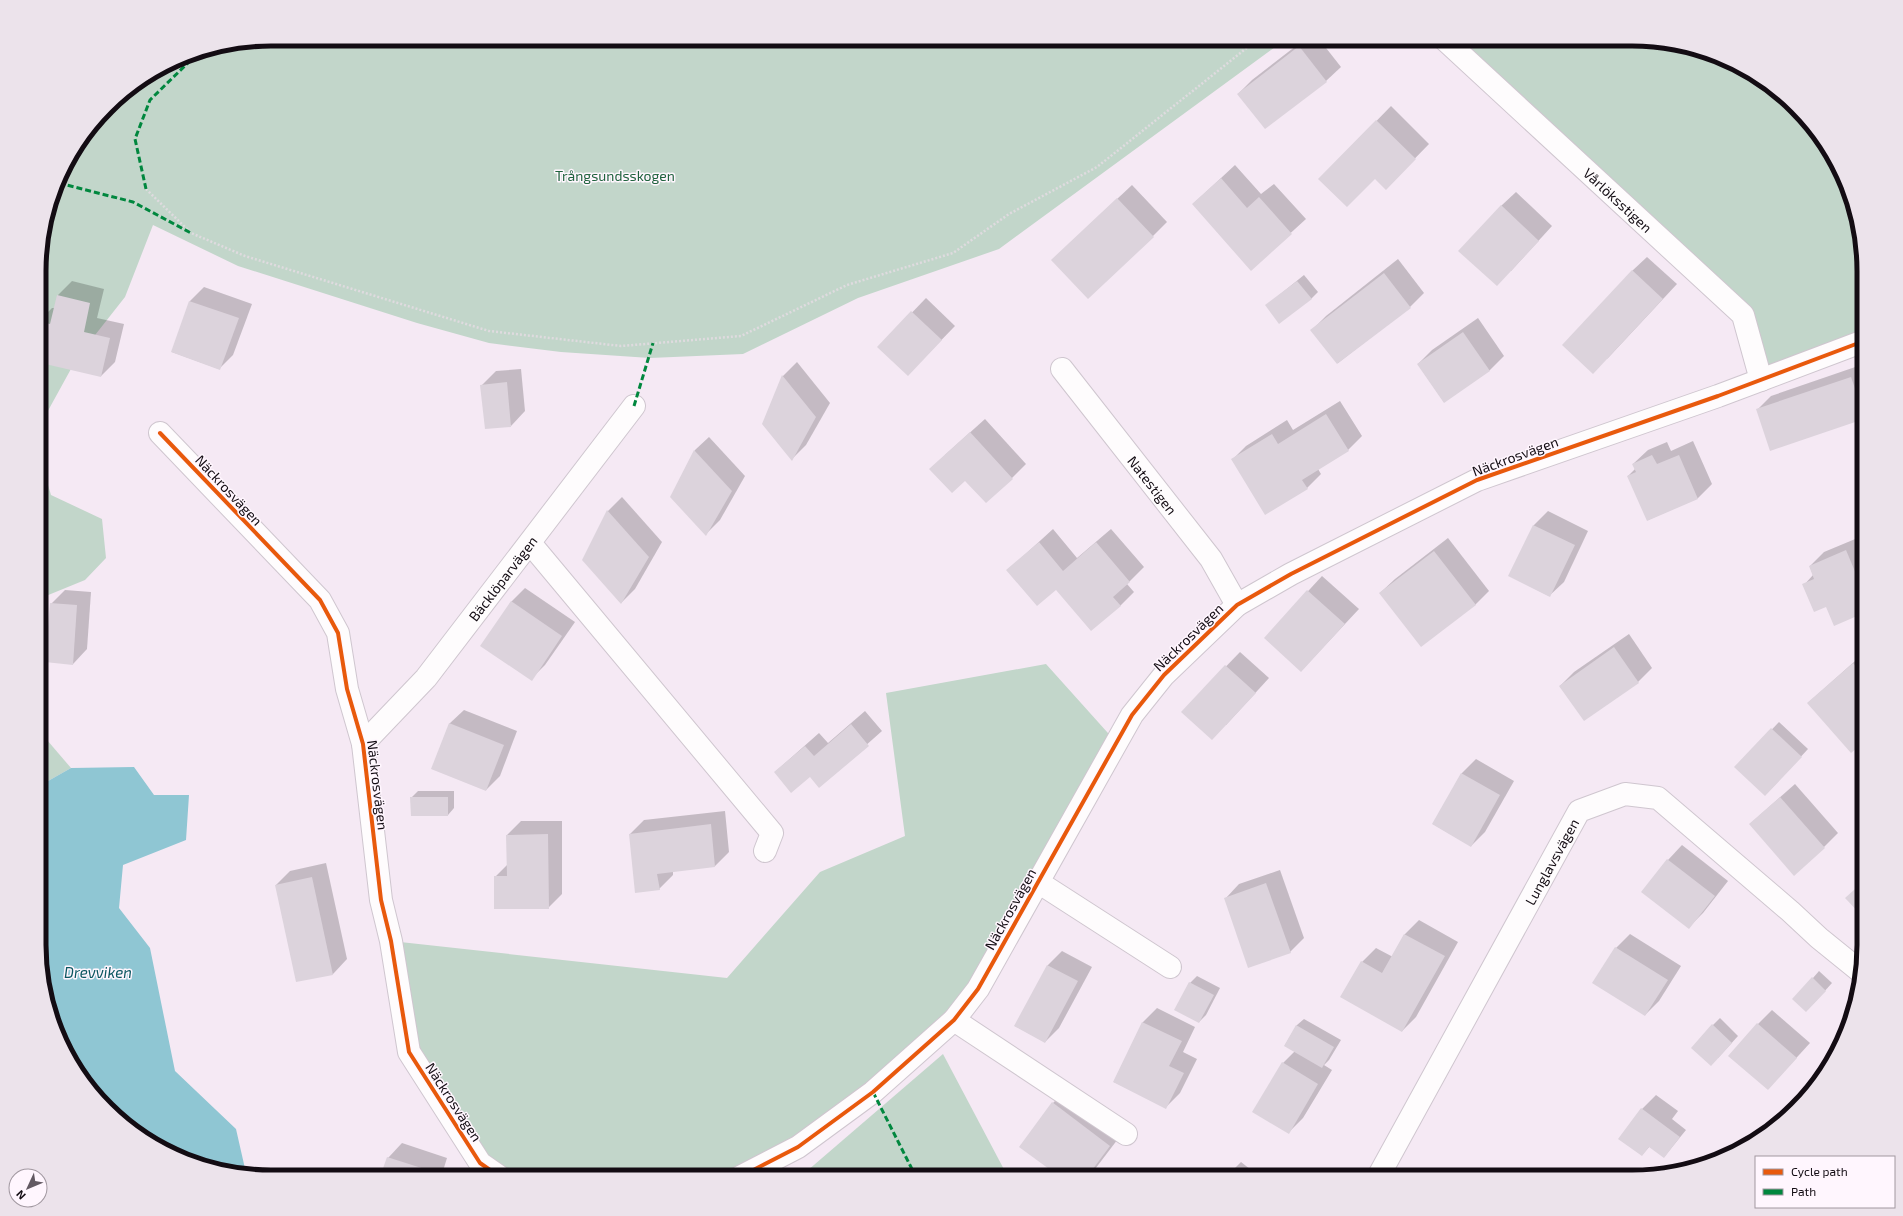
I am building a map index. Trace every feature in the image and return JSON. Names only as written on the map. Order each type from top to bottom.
[{"type":"street","name":"Vårlöksstigen","points":[[1452,46],[1743,315],[1761,380]]},
{"type":"street","name":"Näckrosvägen","points":[[754,1170],[798,1147],[854,1106],[954,1020],[978,989],[1132,715],[1164,674],[1237,605],[1291,574],[1477,480],[1761,380],[1857,344]]},
{"type":"street","name":"Natestigen","points":[[1062,369],[1211,559],[1237,605]]},
{"type":"street","name":"Bäcklöparvägen","points":[[363,744],[426,678],[634,406]]},
{"type":"street","name":"Näckrosvägen","points":[[160,433],[320,600],[338,633],[347,688],[363,744],[381,900],[391,941],[409,1052],[480,1162],[491,1170]]},
{"type":"street","points":[[530,543],[772,833],[765,851]]},
{"type":"street","name":"Lunglavsvägen","points":[[1382,1170],[1579,811],[1625,794],[1658,798],[1790,911],[1819,938],[1856,968]]},
{"type":"street","points":[[1038,882],[1170,967]]},
{"type":"street","points":[[954,1020],[1126,1134]]},
{"type":"path","points":[[146,189],[190,233],[245,256],[489,331],[621,346],[741,336],[847,285],[953,253],[1009,214],[1096,167],[1249,46]]},
{"type":"green space","name":"Trångsundsskogen","points":[[256,46],[1276,46],[999,249],[858,298],[743,354],[650,358],[561,352],[489,343],[417,323],[238,266],[153,225],[125,297],[77,358],[46,414],[46,256],[50,227],[58,199],[69,171],[92,134],[112,112],[134,92],[171,69],[199,58],[227,50]]},
{"type":"green space","points":[[1452,46],[1647,46],[1676,50],[1718,63],[1745,76],[1769,92],[1791,112],[1811,134],[1827,158],[1840,185],[1853,227],[1857,256],[1857,344],[1761,380],[1743,315]]},
{"type":"green space","points":[[46,478],[51,495],[102,519],[106,558],[85,580],[46,596]]},
{"type":"green space","points":[[1046,664],[1116,742],[954,1020],[750,1170],[495,1170],[409,1052],[391,941],[727,978],[820,872],[905,836],[886,693]]},
{"type":"green space","points":[[46,739],[71,768],[46,782]]},
{"type":"green space","points":[[943,1054],[1004,1170],[808,1170]]},
{"type":"water","name":"Drevviken","points":[[134,767],[154,795],[189,795],[186,840],[123,865],[119,908],[150,948],[175,1071],[236,1129],[245,1169],[227,1166],[185,1153],[158,1140],[134,1124],[112,1104],[92,1082],[69,1045],[58,1017],[50,989],[46,960],[46,782],[71,768]]},
{"type":"building","points":[[1299,46],[1327,82],[1265,129],[1237,94]]},
{"type":"building","points":[[1376,120],[1416,159],[1386,190],[1375,179],[1347,207],[1318,179]]},
{"type":"building","points":[[1221,178],[1247,208],[1259,197],[1292,234],[1251,271],[1192,204]]},
{"type":"building","points":[[1117,198],[1154,237],[1088,299],[1051,260]]},
{"type":"building","points":[[1501,205],[1539,241],[1497,286],[1458,251]]},
{"type":"building","points":[[1632,270],[1663,299],[1593,374],[1562,345]]},
{"type":"building","points":[[1384,273],[1411,308],[1337,364],[1310,330]]},
{"type":"building","points":[[1297,281],[1312,299],[1279,324],[1265,305]]},
{"type":"building","points":[[57,295],[90,303],[84,332],[110,338],[101,377],[46,364],[46,323],[50,324]]},
{"type":"building","points":[[189,301],[239,318],[220,370],[171,352]]},
{"type":"building","points":[[911,311],[942,340],[908,376],[877,347]]},
{"type":"building","points":[[1463,332],[1490,371],[1444,403],[1417,364]]},
{"type":"building","points":[[782,375],[816,417],[792,461],[762,424]]},
{"type":"building","points":[[1851,377],[1857,394],[1857,421],[1770,451],[1756,409]]},
{"type":"building","points":[[507,382],[511,427],[485,429],[480,385]]},
{"type":"building","points":[[1326,414],[1349,451],[1302,480],[1308,489],[1265,515],[1231,459],[1272,434],[1278,444]]},
{"type":"building","points":[[970,432],[1013,479],[986,503],[965,481],[952,493],[929,469]]},
{"type":"building","points":[[694,450],[732,491],[706,536],[670,497]]},
{"type":"building","points":[[1652,455],[1657,464],[1679,455],[1698,499],[1647,521],[1627,476],[1636,472],[1632,464]]},
{"type":"building","points":[[607,510],[649,557],[621,604],[582,560]]},
{"type":"building","points":[[1533,525],[1575,545],[1550,597],[1508,576]]},
{"type":"building","points":[[1039,542],[1063,571],[1096,542],[1130,582],[1113,597],[1121,606],[1091,631],[1056,590],[1037,606],[1006,570]]},
{"type":"building","points":[[1846,550],[1857,576],[1857,616],[1834,626],[1826,607],[1814,612],[1802,584],[1814,579],[1809,566]]},
{"type":"building","points":[[1434,551],[1476,605],[1421,647],[1379,593]]},
{"type":"building","points":[[1307,590],[1345,624],[1301,672],[1264,638]]},
{"type":"building","points":[[511,601],[562,636],[532,681],[480,646]]},
{"type":"building","points":[[50,603],[77,605],[73,665],[46,662]]},
{"type":"building","points":[[1614,647],[1639,683],[1584,721],[1559,686]]},
{"type":"building","points":[[1853,663],[1857,667],[1857,748],[1851,753],[1807,703]]},
{"type":"building","points":[[1225,665],[1256,693],[1212,740],[1181,712]]},
{"type":"building","points":[[449,723],[504,745],[486,791],[431,769]]},
{"type":"building","points":[[851,724],[869,746],[819,788],[810,777],[791,793],[774,772],[805,746],[814,756]]},
{"type":"building","points":[[1771,728],[1802,757],[1765,796],[1734,767]]},
{"type":"building","points":[[1461,773],[1500,795],[1471,847],[1432,824]]},
{"type":"building","points":[[410,797],[448,797],[448,816],[411,816]]},
{"type":"building","points":[[1780,797],[1825,848],[1794,876],[1749,824]]},
{"type":"building","points":[[711,824],[715,867],[657,874],[660,890],[635,893],[629,834]]},
{"type":"building","points":[[548,834],[549,909],[494,909],[494,876],[507,876],[506,835]]},
{"type":"building","points":[[1667,859],[1715,896],[1689,929],[1641,892]]},
{"type":"building","points":[[312,877],[333,975],[296,982],[275,885]]},
{"type":"building","points":[[1266,883],[1291,953],[1248,968],[1224,898]]},
{"type":"building","points":[[1857,887],[1857,911],[1845,898]]},
{"type":"building","points":[[1404,934],[1445,956],[1402,1032],[1340,997],[1361,961],[1382,973]]},
{"type":"building","points":[[1615,947],[1668,980],[1645,1016],[1592,983]]},
{"type":"building","points":[[1047,965],[1078,981],[1045,1043],[1014,1026]]},
{"type":"building","points":[[1812,977],[1826,991],[1806,1012],[1792,999]]},
{"type":"building","points":[[1189,982],[1214,995],[1199,1023],[1174,1010]]},
{"type":"building","points":[[1142,1022],[1182,1041],[1169,1066],[1184,1073],[1166,1109],[1113,1082]]},
{"type":"building","points":[[1757,1023],[1797,1058],[1768,1090],[1728,1056]]},
{"type":"building","points":[[1712,1024],[1732,1043],[1711,1066],[1691,1048]]},
{"type":"building","points":[[1296,1025],[1334,1047],[1322,1068],[1284,1046]]},
{"type":"building","points":[[1282,1062],[1318,1084],[1289,1134],[1252,1112]]},
{"type":"building","points":[[1052,1102],[1110,1146],[1092,1170],[1050,1170],[1019,1147]]},
{"type":"building","points":[[1641,1108],[1680,1137],[1664,1158],[1649,1147],[1642,1156],[1618,1139]]},
{"type":"building","points":[[387,1157],[428,1170],[382,1170]]},
{"type":"marked path","points":[[146,189],[135,139],[150,100],[189,61]]},
{"type":"marked path","points":[[63,184],[133,202],[191,233]]},
{"type":"marked path","points":[[634,406],[653,343]]},
{"type":"marked path","points":[[873,1092],[912,1170]]},
{"type":"cycle path","points":[[754,1170],[798,1147],[873,1092],[954,1020],[978,989],[1132,715],[1164,675],[1237,605],[1291,574],[1477,480],[1718,396],[1857,344]]},
{"type":"cycle path","points":[[160,433],[320,600],[338,633],[347,689],[363,744],[381,900],[391,941],[409,1052],[480,1163],[490,1170]]}]
